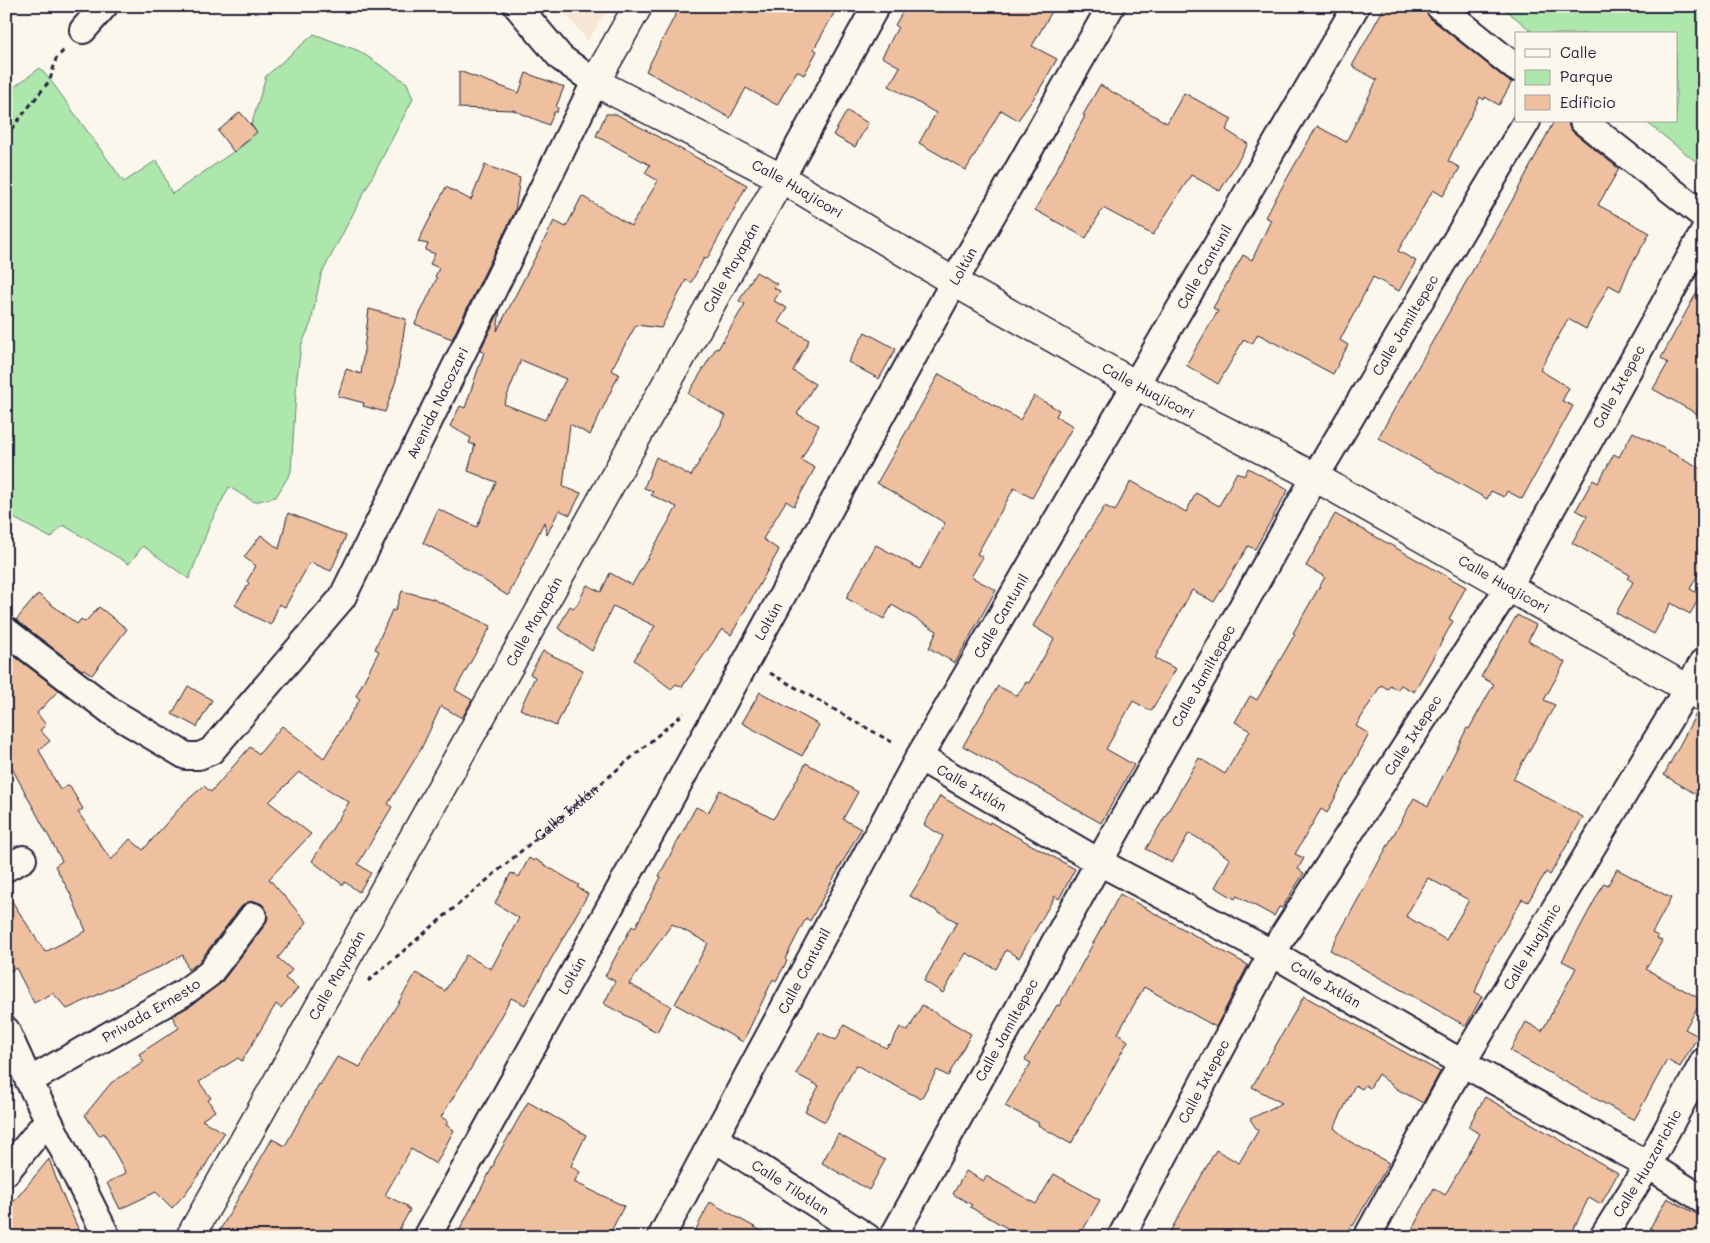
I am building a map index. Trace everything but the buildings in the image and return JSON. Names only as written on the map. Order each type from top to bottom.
[{"type":"street","points":[[83,30],[104,6]]},
{"type":"street","points":[[517,6],[562,58],[595,82]]},
{"type":"street","name":"Avenida Nacozari","points":[[6,631],[112,712],[186,756],[199,756],[211,752],[342,598],[595,82],[638,6]]},
{"type":"street","name":"Calle Mayapán","points":[[190,1237],[876,6]]},
{"type":"street","name":"Loltún","points":[[427,1237],[954,282],[1111,6]]},
{"type":"street","name":"Calle Cantunil","points":[[661,1237],[919,757],[1356,6]]},
{"type":"street","points":[[1440,6],[1515,67]]},
{"type":"street","name":"Calle Huajicori","points":[[595,82],[781,178],[954,282],[1136,385],[1316,477],[1508,588],[1696,693]]},
{"type":"street","name":"Calle Jamiltepec","points":[[893,1237],[1099,862],[1316,477],[1526,122]]},
{"type":"street","points":[[1584,122],[1704,216]]},
{"type":"street","name":"Calle Ixtepec","points":[[1121,1237],[1272,953],[1508,588],[1704,232]]},
{"type":"street","name":"Calle Huajimic","points":[[1366,1237],[1462,1063],[1696,693],[1704,661]]},
{"type":"street","name":"Calle Ixtlán","points":[[919,757],[1099,862],[1272,953],[1462,1063],[1648,1165],[1704,1200]]},
{"type":"street","name":"Privada Ernesto","points":[[28,1081],[196,984],[209,974],[253,916]]},
{"type":"street","points":[[6,1030],[28,1081],[107,1237]]},
{"type":"street","name":"Calle Huazarichic","points":[[1603,1237],[1648,1165],[1704,1061]]},
{"type":"street","points":[[6,1172],[48,1120]]},
{"type":"street","name":"Calle Tilotlan","points":[[714,1138],[867,1237]]},
{"type":"path","points":[[6,136],[50,80],[56,58],[83,30]]},
{"type":"path","points":[[747,660],[919,757]]},
{"type":"path","name":"Calle Ixtlán","points":[[363,985],[687,711]]},
{"type":"shaded area","points":[[559,6],[609,6],[588,41]]},
{"type":"green space","points":[[1501,6],[1704,6],[1704,168],[1646,122],[1678,122],[1678,32],[1533,32]]},
{"type":"green space","points":[[314,34],[359,51],[407,83],[413,99],[321,275],[311,323],[301,346],[297,377],[291,472],[276,497],[254,502],[229,487],[210,524],[189,579],[143,546],[129,564],[63,525],[51,538],[6,514],[6,93],[40,68],[124,182],[157,160],[172,194],[246,143],[266,76]]}]
